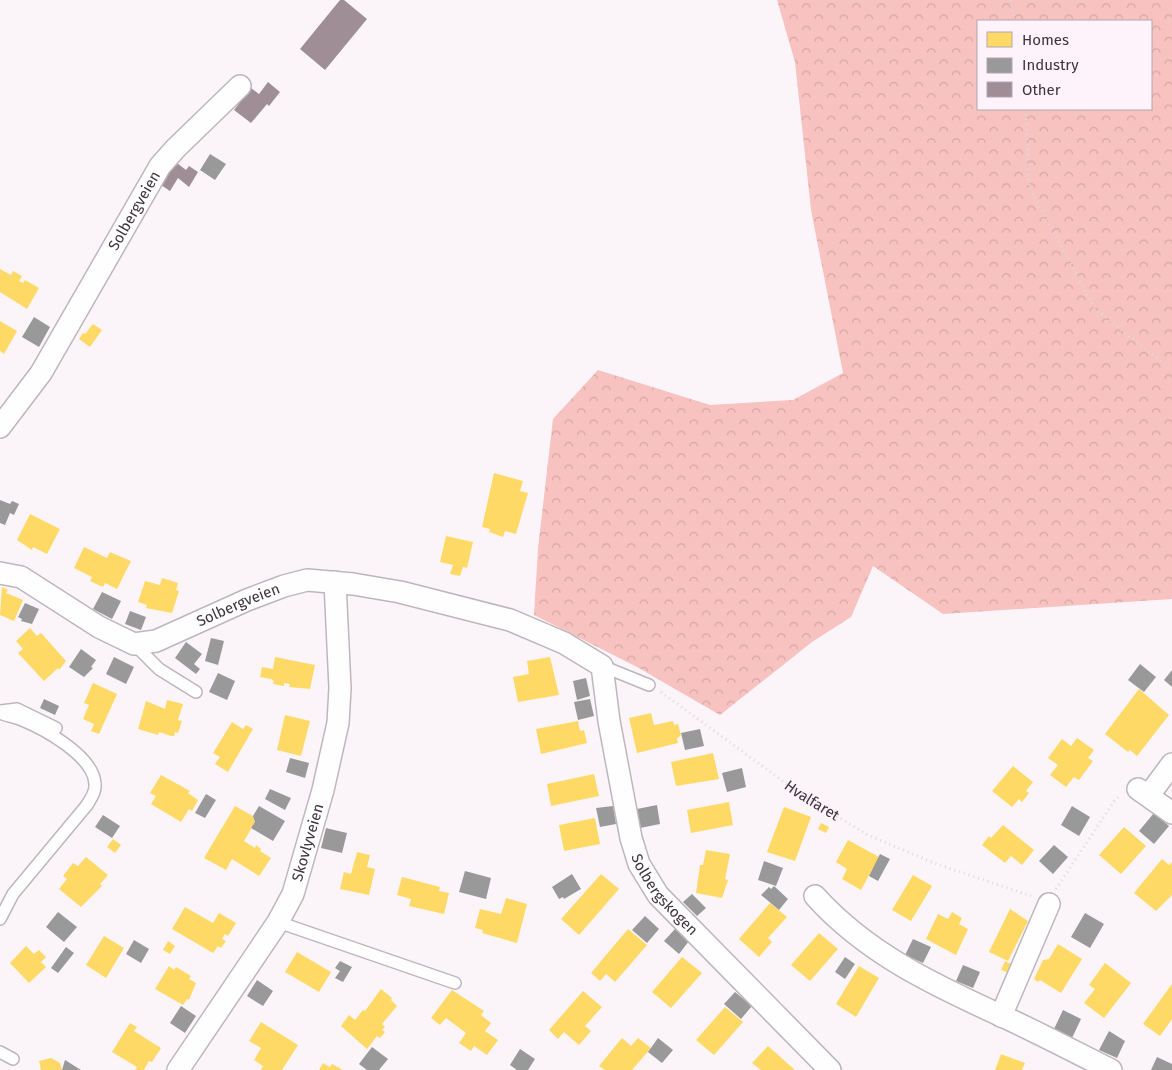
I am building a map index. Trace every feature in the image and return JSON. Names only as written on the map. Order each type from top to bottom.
[{"type":"street","name":"Solbergveien","points":[[0,427],[41,373],[160,166],[240,86]]},
{"type":"street","points":[[4,570],[34,584],[100,627],[134,644]]},
{"type":"street","name":"Solbergveien","points":[[134,644],[156,641],[284,586],[307,580],[335,582],[400,592],[485,613],[543,633],[602,666]]},
{"type":"street","name":"Skovlyveien","points":[[178,1070],[289,905],[300,874],[323,790],[338,723],[340,688],[335,582]]},
{"type":"street","name":"Solbergskogen","points":[[602,666],[608,721],[635,854],[644,874],[672,910],[830,1070]]},
{"type":"street","points":[[1172,764],[1143,792],[1172,813]]},
{"type":"street","points":[[815,896],[848,929],[887,957],[926,979],[1111,1070]]},
{"type":"street","points":[[1001,1016],[1049,904]]},
{"type":"lane","points":[[134,644],[159,668],[196,692]]},
{"type":"lane","points":[[602,666],[650,685]]},
{"type":"lane","points":[[0,712],[17,709],[56,728]]},
{"type":"lane","points":[[0,712],[21,720],[65,744],[87,766],[95,783],[94,794],[87,805],[13,894],[0,919]]},
{"type":"lane","points":[[278,922],[455,983]]},
{"type":"lane","points":[[0,1052],[13,1059]]},
{"type":"path","points":[[1010,0],[1015,20]]},
{"type":"path","points":[[1026,110],[1029,187],[1095,309],[1172,370]]},
{"type":"path","name":"Hvalfaret","points":[[650,685],[799,793],[868,835],[934,863],[1033,896],[1049,904]]},
{"type":"path","points":[[1049,904],[1054,892],[1115,800],[1125,793],[1143,792]]},
{"type":"green space","points":[[777,0],[1172,0],[1172,599],[943,614],[873,566],[851,617],[812,642],[720,715],[637,667],[534,615],[538,548],[553,419],[598,370],[710,405],[793,400],[843,373],[811,210],[795,62]]},
{"type":"building: Homes","points":[[0,269],[11,275],[13,271],[22,276],[19,281],[23,283],[25,280],[39,288],[27,309],[0,292]]},
{"type":"building: Homes","points":[[0,321],[17,331],[4,354],[0,351]]},
{"type":"building: Homes","points":[[93,324],[102,330],[90,347],[79,339]]},
{"type":"building: Homes","points":[[494,473],[523,481],[520,491],[528,493],[516,534],[505,531],[503,537],[489,532],[490,529],[482,527]]},
{"type":"building: Homes","points":[[30,514],[60,529],[47,554],[33,547],[32,550],[17,540]]},
{"type":"building: Homes","points":[[446,536],[473,542],[467,568],[463,567],[460,576],[450,574],[453,565],[440,562]]},
{"type":"building: Homes","points":[[84,547],[107,558],[110,552],[131,561],[117,589],[105,583],[103,587],[90,581],[92,577],[74,568]]},
{"type":"building: Homes","points":[[162,578],[178,583],[176,590],[179,591],[172,613],[146,608],[147,605],[138,602],[145,581],[160,585]]},
{"type":"building: Homes","points":[[2,587],[8,590],[6,593],[23,600],[14,621],[0,615]]},
{"type":"building: Homes","points":[[30,628],[37,636],[41,633],[66,661],[59,670],[58,668],[44,681],[18,653],[23,649],[16,641]]},
{"type":"building: Homes","points":[[275,657],[315,665],[310,689],[289,687],[290,684],[284,683],[284,686],[273,684],[274,681],[271,679],[260,677],[262,667],[273,669]]},
{"type":"building: Homes","points":[[550,657],[559,695],[518,702],[513,677],[529,674],[527,661]]},
{"type":"building: Homes","points":[[93,683],[117,694],[99,734],[91,731],[94,724],[83,719],[89,705],[84,703]]},
{"type":"building: Homes","points":[[1139,689],[1169,715],[1137,756],[1130,750],[1128,752],[1105,734]]},
{"type":"building: Homes","points":[[167,700],[183,704],[178,720],[182,721],[178,733],[175,732],[174,736],[171,736],[159,732],[158,735],[138,729],[146,701],[165,709]]},
{"type":"building: Homes","points":[[651,713],[654,725],[673,721],[674,725],[678,724],[681,735],[677,739],[678,743],[637,753],[629,718]]},
{"type":"building: Homes","points":[[285,715],[310,721],[301,756],[277,750]]},
{"type":"building: Homes","points":[[578,721],[580,731],[584,730],[587,743],[541,754],[536,729]]},
{"type":"building: Homes","points":[[232,722],[243,729],[246,725],[253,729],[228,772],[215,764],[220,757],[213,753]]},
{"type":"building: Homes","points":[[1077,738],[1094,750],[1088,758],[1093,761],[1079,780],[1074,777],[1066,787],[1050,775],[1058,765],[1048,758],[1062,739],[1071,746]]},
{"type":"building: Homes","points":[[713,753],[719,779],[676,786],[671,762]]},
{"type":"building: Homes","points":[[1013,766],[1033,782],[1026,791],[1029,793],[1022,802],[1019,799],[1012,807],[992,791]]},
{"type":"building: Homes","points":[[594,774],[599,796],[551,806],[547,784]]},
{"type":"building: Homes","points":[[161,775],[190,791],[188,793],[198,800],[192,811],[189,809],[181,822],[151,804],[156,796],[150,793]]},
{"type":"building: Homes","points":[[729,802],[733,825],[691,833],[687,810]]},
{"type":"building: Homes","points":[[235,806],[253,816],[255,822],[244,841],[255,848],[256,845],[261,849],[260,851],[271,858],[259,876],[232,859],[226,870],[204,858]]},
{"type":"building: Homes","points":[[784,807],[811,817],[795,861],[767,852]]},
{"type":"building: Homes","points":[[595,818],[600,844],[564,851],[559,825]]},
{"type":"building: Homes","points":[[821,823],[829,827],[826,833],[818,829]]},
{"type":"building: Homes","points":[[1003,825],[1034,850],[1022,865],[1011,856],[1005,863],[982,845],[989,836],[991,838]]},
{"type":"building: Homes","points":[[1124,827],[1146,846],[1121,874],[1099,855]]},
{"type":"building: Homes","points":[[113,839],[121,845],[115,853],[107,847]]},
{"type":"building: Homes","points":[[848,840],[879,857],[861,890],[842,879],[847,869],[836,862]]},
{"type":"building: Homes","points":[[706,850],[730,854],[725,879],[728,880],[722,898],[696,893],[700,865],[703,865]]},
{"type":"building: Homes","points":[[357,852],[370,855],[367,867],[375,869],[369,895],[340,889],[344,872],[351,874]]},
{"type":"building: Homes","points":[[86,857],[108,875],[100,884],[102,886],[81,907],[59,889],[67,879],[63,876],[73,863],[78,866]]},
{"type":"building: Homes","points":[[1162,859],[1169,865],[1172,862],[1172,895],[1156,911],[1134,893]]},
{"type":"building: Homes","points":[[601,874],[619,889],[579,935],[561,919]]},
{"type":"building: Homes","points":[[913,875],[932,886],[911,921],[892,910]]},
{"type":"building: Homes","points":[[402,877],[440,887],[439,891],[449,893],[444,914],[409,906],[411,899],[397,895]]},
{"type":"building: Homes","points":[[506,898],[527,904],[517,943],[482,933],[483,930],[475,928],[480,909],[501,914]]},
{"type":"building: Homes","points":[[770,903],[787,917],[768,938],[772,942],[759,957],[739,939]]},
{"type":"building: Homes","points":[[185,907],[213,923],[219,913],[236,923],[228,936],[225,934],[222,939],[226,941],[221,948],[218,946],[213,953],[172,929]]},
{"type":"building: Homes","points":[[1010,909],[1028,921],[1008,961],[989,952]]},
{"type":"building: Homes","points":[[952,912],[962,918],[959,924],[968,929],[956,955],[926,939],[938,914],[948,919]]},
{"type":"building: Homes","points":[[628,929],[647,945],[615,982],[606,974],[600,981],[591,973]]},
{"type":"building: Homes","points":[[819,933],[838,949],[810,981],[791,965]]},
{"type":"building: Homes","points":[[104,936],[124,948],[106,978],[86,965]]},
{"type":"building: Homes","points":[[168,941],[175,946],[170,954],[163,950]]},
{"type":"building: Homes","points":[[1058,944],[1082,959],[1061,993],[1040,980],[1038,982],[1034,979],[1043,960],[1049,959]]},
{"type":"building: Homes","points":[[26,946],[34,954],[39,950],[46,957],[41,962],[46,967],[29,983],[10,963]]},
{"type":"building: Homes","points":[[297,952],[331,972],[319,992],[285,972]]},
{"type":"building: Homes","points":[[682,957],[702,973],[671,1008],[652,992]]},
{"type":"building: Homes","points":[[1005,961],[1013,965],[1009,973],[1001,970]]},
{"type":"building: Homes","points":[[1105,963],[1131,983],[1104,1018],[1084,1003],[1095,989],[1089,985]]},
{"type":"building: Homes","points":[[169,966],[174,970],[176,967],[191,976],[189,979],[196,983],[189,1000],[187,999],[183,1005],[155,989]]},
{"type":"building: Homes","points":[[859,966],[879,978],[856,1017],[836,1004]]},
{"type":"building: Homes","points":[[1172,984],[1172,1019],[1160,1036],[1143,1024]]},
{"type":"building: Homes","points":[[381,989],[392,998],[391,1000],[397,1006],[382,1024],[385,1027],[382,1030],[385,1032],[380,1038],[377,1036],[367,1049],[341,1026],[349,1015],[355,1020],[363,1010],[365,1011]]},
{"type":"building: Homes","points":[[452,990],[484,1011],[481,1015],[491,1023],[485,1031],[498,1040],[487,1055],[474,1046],[471,1051],[459,1043],[466,1033],[446,1018],[440,1025],[431,1018]]},
{"type":"building: Homes","points":[[583,991],[602,1007],[585,1026],[591,1031],[579,1045],[564,1032],[558,1039],[549,1030]]},
{"type":"building: Homes","points":[[725,1007],[743,1022],[714,1055],[696,1040]]},
{"type":"building: Homes","points":[[261,1022],[298,1045],[282,1070],[261,1070],[263,1066],[254,1060],[261,1048],[249,1041]]},
{"type":"building: Homes","points":[[130,1023],[137,1027],[134,1031],[161,1048],[152,1062],[149,1061],[144,1070],[135,1070],[137,1067],[112,1052]]},
{"type":"building: Homes","points":[[622,1038],[631,1046],[638,1038],[651,1048],[632,1070],[605,1070],[599,1066]]},
{"type":"building: Homes","points":[[768,1046],[795,1070],[761,1070],[752,1063]]},
{"type":"building: Homes","points":[[1001,1054],[1025,1063],[1022,1070],[995,1070]]},
{"type":"building: Homes","points":[[51,1058],[60,1063],[62,1070],[41,1070],[39,1061]]},
{"type":"building: Homes","points":[[323,1063],[330,1067],[332,1064],[343,1070],[319,1070]]},
{"type":"building: Industry","points":[[210,154],[226,164],[215,180],[200,170]]},
{"type":"building: Industry","points":[[34,317],[50,327],[39,347],[22,337]]},
{"type":"building: Industry","points":[[0,500],[10,504],[12,501],[19,504],[14,515],[10,513],[5,525],[0,523]]},
{"type":"building: Industry","points":[[102,592],[121,601],[112,619],[93,609]]},
{"type":"building: Industry","points":[[25,603],[39,609],[32,624],[21,621],[22,619],[18,617]]},
{"type":"building: Industry","points":[[130,611],[146,617],[141,630],[125,624]]},
{"type":"building: Industry","points":[[211,638],[224,641],[218,665],[205,661]]},
{"type":"building: Industry","points":[[186,642],[202,654],[194,664],[200,669],[196,674],[175,658]]},
{"type":"building: Industry","points":[[81,649],[96,660],[91,667],[93,668],[84,677],[69,667]]},
{"type":"building: Industry","points":[[114,657],[134,667],[126,684],[106,674]]},
{"type":"building: Industry","points":[[1140,664],[1156,677],[1144,692],[1128,680]]},
{"type":"building: Industry","points":[[1172,670],[1172,687],[1164,680]]},
{"type":"building: Industry","points":[[218,673],[235,681],[227,700],[209,692]]},
{"type":"building: Industry","points":[[586,678],[590,696],[577,700],[573,681]]},
{"type":"building: Industry","points":[[44,699],[59,706],[55,715],[40,708]]},
{"type":"building: Industry","points":[[590,699],[594,716],[578,720],[574,702]]},
{"type":"building: Industry","points":[[700,729],[704,746],[685,750],[681,733]]},
{"type":"building: Industry","points":[[290,758],[309,763],[305,778],[286,772]]},
{"type":"building: Industry","points":[[742,768],[746,787],[727,792],[722,773]]},
{"type":"building: Industry","points":[[270,789],[291,798],[285,810],[265,799]]},
{"type":"building: Industry","points":[[206,794],[216,800],[205,818],[195,813]]},
{"type":"building: Industry","points":[[657,805],[660,824],[640,828],[637,809]]},
{"type":"building: Industry","points":[[259,806],[285,821],[273,841],[251,828],[255,822],[253,816]]},
{"type":"building: Industry","points":[[613,806],[616,824],[600,827],[596,808]]},
{"type":"building: Industry","points":[[1072,806],[1090,817],[1079,836],[1061,825]]},
{"type":"building: Industry","points":[[1154,813],[1169,826],[1154,844],[1139,831]]},
{"type":"building: Industry","points":[[103,815],[120,826],[112,838],[95,827]]},
{"type":"building: Industry","points":[[326,828],[347,833],[342,853],[321,848]]},
{"type":"building: Industry","points":[[1054,845],[1068,857],[1053,874],[1039,861]]},
{"type":"building: Industry","points":[[880,854],[890,859],[878,881],[869,876]]},
{"type":"building: Industry","points":[[764,861],[783,868],[776,886],[758,880]]},
{"type":"building: Industry","points":[[465,871],[491,878],[486,899],[459,892]]},
{"type":"building: Industry","points":[[572,874],[581,889],[564,899],[563,897],[559,899],[552,887]]},
{"type":"building: Industry","points":[[774,886],[788,899],[779,910],[761,895],[769,887],[771,889]]},
{"type":"building: Industry","points":[[692,894],[706,908],[697,916],[683,902]]},
{"type":"building: Industry","points":[[58,912],[77,927],[64,942],[46,927]]},
{"type":"building: Industry","points":[[1085,913],[1104,924],[1090,948],[1071,937]]},
{"type":"building: Industry","points":[[645,916],[659,929],[647,943],[632,930]]},
{"type":"building: Industry","points":[[675,929],[689,941],[679,954],[664,941]]},
{"type":"building: Industry","points":[[913,939],[931,947],[923,963],[905,955]]},
{"type":"building: Industry","points":[[134,940],[149,949],[141,963],[126,954]]},
{"type":"building: Industry","points":[[66,947],[74,953],[58,973],[51,968]]},
{"type":"building: Industry","points":[[845,957],[855,964],[845,979],[835,972]]},
{"type":"building: Industry","points":[[340,961],[352,967],[343,982],[335,978],[340,971],[335,968]]},
{"type":"building: Industry","points":[[963,965],[980,972],[973,988],[956,981]]},
{"type":"building: Industry","points":[[257,980],[273,991],[263,1006],[247,996]]},
{"type":"building: Industry","points":[[735,992],[752,1006],[741,1019],[724,1004]]},
{"type":"building: Industry","points":[[181,1006],[196,1016],[185,1033],[170,1023]]},
{"type":"building: Industry","points":[[1063,1010],[1081,1019],[1072,1038],[1054,1029]]},
{"type":"building: Industry","points":[[1109,1031],[1125,1041],[1117,1058],[1099,1050]]},
{"type":"building: Industry","points":[[658,1038],[673,1050],[662,1063],[648,1052]]},
{"type":"building: Industry","points":[[372,1047],[388,1059],[379,1070],[367,1070],[359,1064]]},
{"type":"building: Industry","points":[[520,1049],[535,1059],[528,1070],[517,1070],[510,1065]]},
{"type":"building: Industry","points":[[1157,1057],[1172,1064],[1172,1070],[1151,1070]]},
{"type":"building: Industry","points":[[65,1060],[81,1070],[62,1070]]},
{"type":"building: Other","points":[[340,0],[344,0],[367,19],[325,70],[300,49]]},
{"type":"building: Other","points":[[268,82],[280,92],[269,106],[267,104],[251,123],[234,110],[251,88],[259,94]]},
{"type":"building: Other","points":[[173,160],[186,170],[189,166],[198,172],[189,187],[178,178],[170,191],[158,183]]}]
